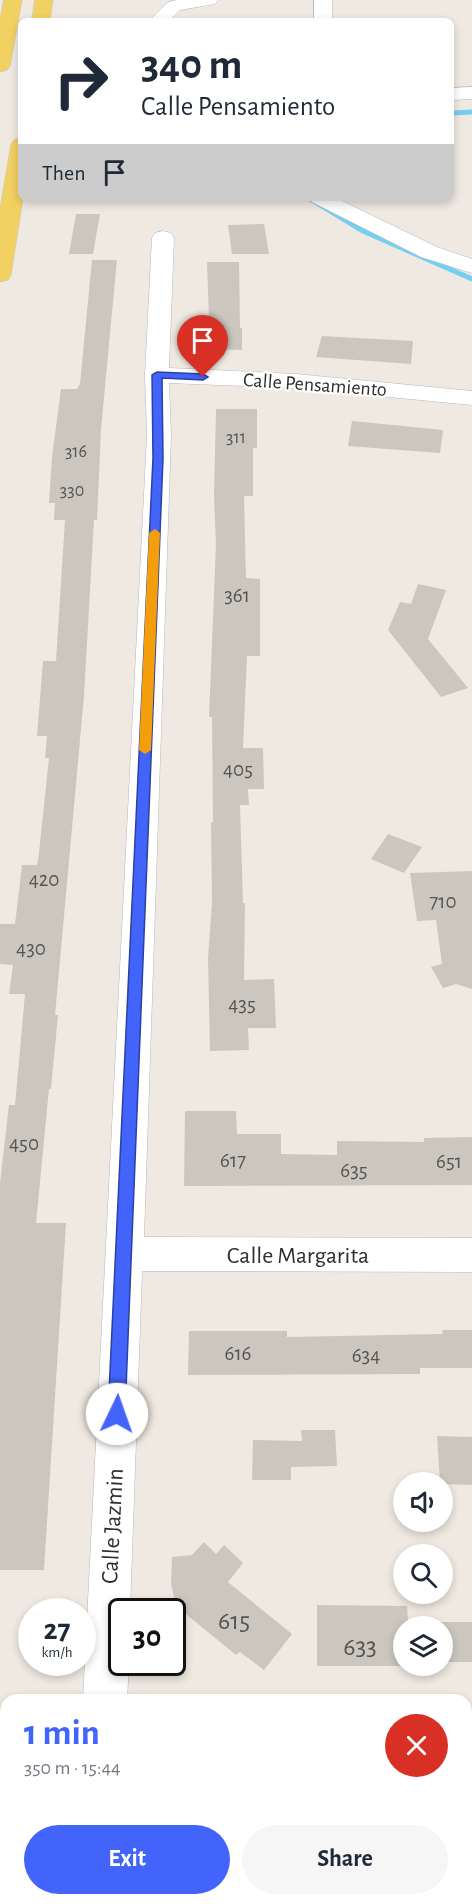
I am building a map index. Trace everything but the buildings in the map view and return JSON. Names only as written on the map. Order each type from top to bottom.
[{"type":"main road","points":[[41,18],[44,0]]},
{"type":"main road","points":[[0,66],[8,7]]},
{"type":"main road","points":[[2,256],[18,162]]},
{"type":"street","points":[[161,18],[174,6],[209,0]]},
{"type":"street","points":[[323,0],[323,18]]},
{"type":"street","points":[[454,94],[472,93]]},
{"type":"street","points":[[325,201],[429,252],[472,266]]},
{"type":"street","name":"Calle Jazmin","points":[[105,1694],[159,435],[157,375],[163,238]]},
{"type":"street","name":"Calle Pensamiento","points":[[157,375],[296,381],[472,398]]},
{"type":"street","name":"Calle Margarita","points":[[124,1254],[472,1255]]},
{"type":"waterway","points":[[454,113],[472,112]]},
{"type":"waterway","points":[[314,201],[363,231],[472,279]]},
{"type":"slow traffic","points":[[145,750],[155,533]]},
{"type":"route","points":[[117,1414],[159,435],[157,375],[203,377]]}]
